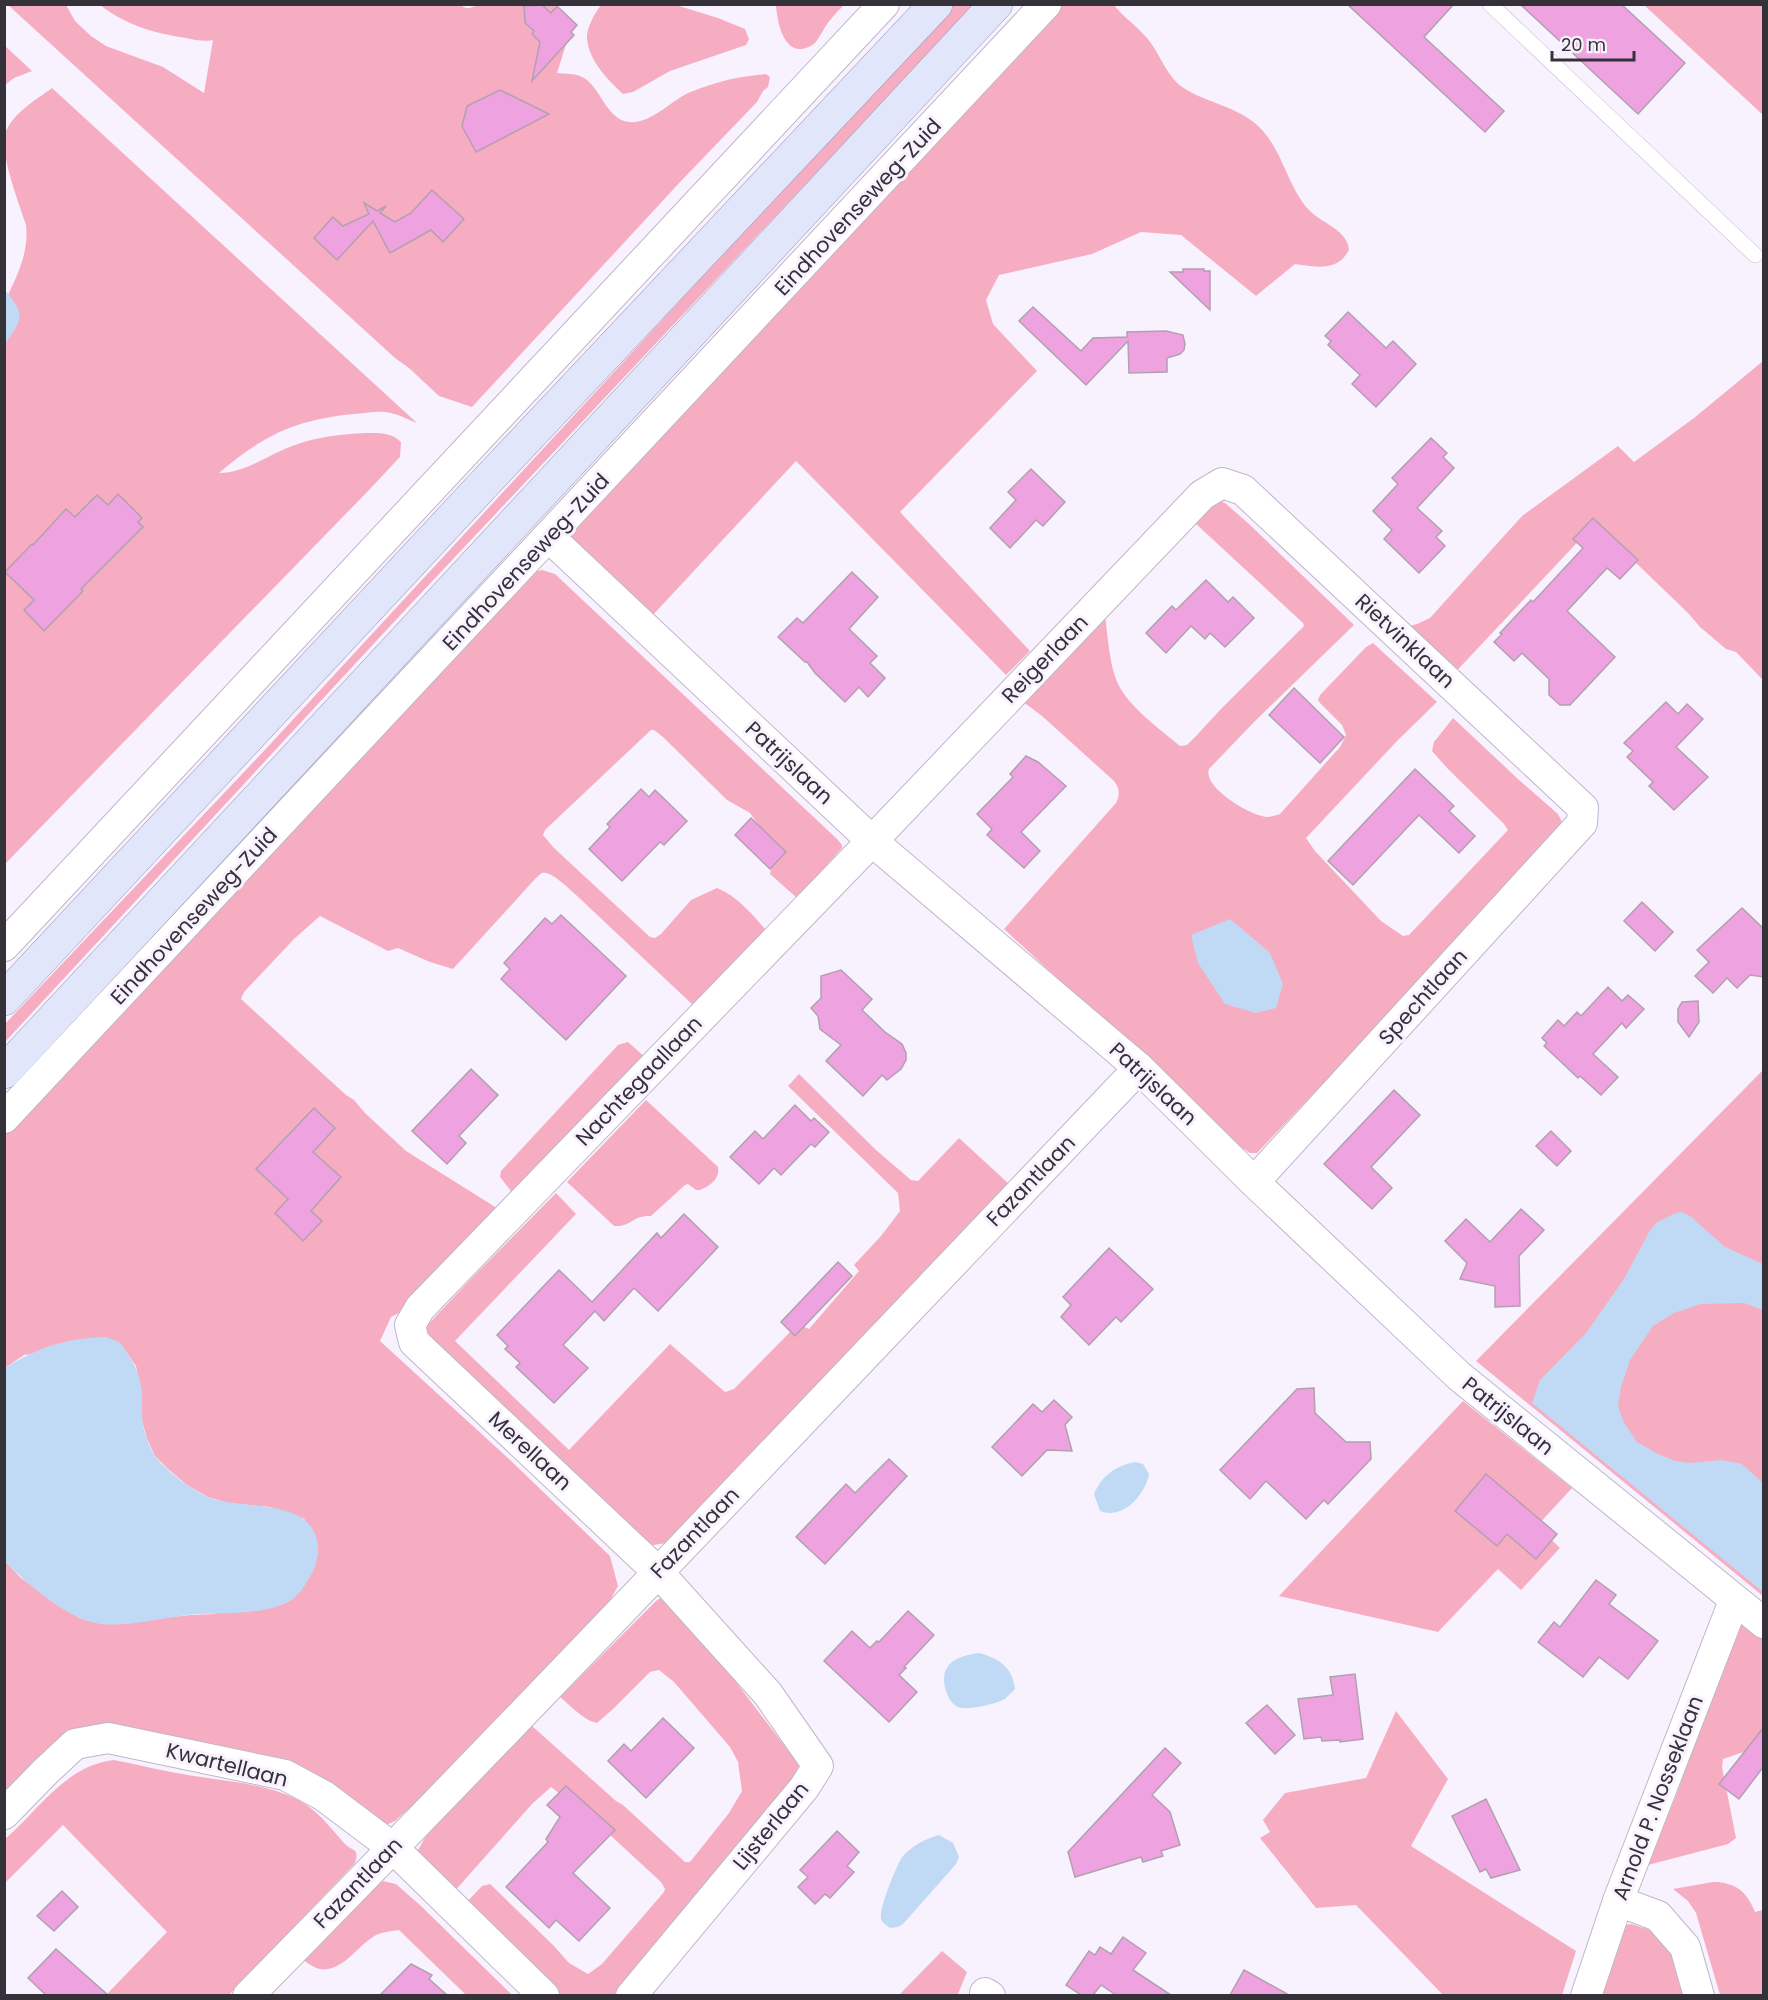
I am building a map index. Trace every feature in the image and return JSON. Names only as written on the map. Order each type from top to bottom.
[{"type":"main road","points":[[4,999],[936,4]]},
{"type":"main road","name":"Eindhovenseweg-Zuid","points":[[4,1072],[996,4]]},
{"type":"street","points":[[4,946],[884,4]]},
{"type":"street","name":"Eindhovenseweg-Zuid","points":[[4,1118],[1046,4]]},
{"type":"street","name":"Rietvinklaan","points":[[1222,483],[1243,490],[1583,808]]},
{"type":"street","name":"Reigerlaan","points":[[872,841],[1202,495],[1222,483]]},
{"type":"street","name":"Patrijslaan","points":[[549,537],[872,841],[1139,1068],[1254,1182],[1459,1376],[1764,1623]]},
{"type":"street","name":"Spechtlaan","points":[[1254,1182],[1582,823],[1583,808]]},
{"type":"street","name":"Nachtegaallaan","points":[[410,1325],[420,1308],[872,841]]},
{"type":"street","name":"Fazantlaan","points":[[248,1995],[393,1848],[1139,1068]]},
{"type":"street","name":"Merellaan","points":[[410,1325],[414,1342],[658,1572]]},
{"type":"street","name":"Lijsterlaan","points":[[631,1995],[804,1788],[818,1766],[768,1694],[658,1572]]},
{"type":"street","name":"Arnold P. Nosseklaan","points":[[1586,1995],[1618,1901],[1734,1601]]},
{"type":"street","name":"Kwartellaan","points":[[4,1814],[75,1743],[108,1738],[285,1775],[324,1796],[393,1848],[544,1995]]},
{"type":"street","points":[[1618,1901],[1658,1916],[1685,1947],[1699,1995]]},
{"type":"lane","points":[[1490,4],[1755,255]]},
{"type":"shaded area","points":[[459,4],[468,8],[478,4],[556,5],[551,17],[570,32],[557,73],[574,74],[590,82],[609,110],[621,120],[629,122],[644,120],[686,94],[714,84],[766,74],[770,77],[768,87],[757,102],[472,407],[439,396],[395,358],[8,5],[66,5],[75,21],[106,46],[163,67],[204,93],[213,40],[196,40],[151,31],[120,18],[100,5]]},
{"type":"shaded area","points":[[776,4],[844,5],[829,21],[815,43],[802,49],[795,48],[785,40],[779,26]]},
{"type":"shaded area","points":[[601,5],[676,5],[745,29],[749,39],[746,45],[670,71],[633,92],[623,94],[600,70],[591,55],[587,39],[588,30]]},
{"type":"shaded area","points":[[953,5],[974,5],[392,624],[5,1042],[4,1025],[263,752]]},
{"type":"shaded area","points":[[1062,5],[1114,5],[1146,37],[1169,73],[1180,85],[1255,123],[1270,140],[1302,201],[1314,215],[1344,237],[1349,250],[1339,262],[1332,265],[1319,267],[1295,264],[1256,296],[1181,235],[1141,232],[1092,254],[999,275],[986,300],[993,324],[1037,371],[900,512],[1030,651],[1006,675],[796,461],[652,616],[567,537]]},
{"type":"shaded area","points":[[1644,5],[1763,5],[1763,115]]},
{"type":"shaded area","points":[[4,45],[32,71],[14,78],[5,85]]},
{"type":"shaded area","points":[[52,88],[417,423],[382,412],[314,420],[266,439],[219,473],[238,470],[292,446],[329,436],[380,433],[393,436],[401,442],[400,457],[5,864],[4,344],[17,325],[18,315],[8,295],[22,261],[27,234],[4,143],[8,126],[13,120]]},
{"type":"shaded area","points":[[1763,361],[1763,680],[1736,652],[1726,649],[1700,627],[1608,536],[1588,531],[1448,680],[1394,630],[1430,618],[1522,516],[1618,446],[1634,462],[1694,418]]},
{"type":"shaded area","points":[[1220,501],[1249,524],[1354,625],[1209,769],[1209,776],[1220,792],[1250,812],[1269,817],[1280,814],[1340,747],[1346,735],[1342,725],[1318,700],[1320,695],[1366,647],[1373,643],[1437,702],[1306,838],[1315,851],[1381,921],[1403,936],[1409,935],[1508,830],[1432,751],[1434,742],[1453,718],[1558,814],[1564,826],[1512,885],[1257,1153],[1250,1153],[1239,1146],[1004,929],[1116,803],[1119,794],[1114,781],[1042,716],[1022,701],[1105,615],[1111,659],[1115,676],[1123,693],[1138,710],[1180,746],[1187,745],[1304,626],[1195,523],[1215,502]]},
{"type":"shaded area","points":[[542,570],[555,574],[837,839],[842,848],[797,898],[770,874],[775,848],[750,813],[727,800],[663,737],[651,730],[545,830],[543,835],[554,848],[650,937],[655,938],[661,934],[691,900],[717,888],[738,901],[761,924],[766,930],[694,1006],[569,888],[546,873],[541,873],[535,879],[453,969],[398,948],[388,951],[320,916],[294,939],[244,992],[241,999],[354,1100],[406,1151],[500,1210],[401,1312],[391,1317],[380,1341],[510,1460],[610,1556],[618,1586],[606,1608],[423,1796],[395,1821],[382,1827],[317,1777],[96,1731],[5,1798],[5,1561],[21,1578],[79,1618],[102,1624],[215,1614],[305,1519],[270,1507],[228,1503],[208,1497],[187,1485],[168,1469],[155,1456],[147,1439],[141,1417],[142,1395],[136,1366],[120,1343],[24,1355],[5,1368],[5,1135],[532,572]]},
{"type":"shaded area","points":[[628,1042],[646,1058],[515,1196],[500,1177],[501,1171],[618,1045]]},
{"type":"shaded area","points":[[1763,1070],[1763,1596],[1476,1361]]},
{"type":"shaded area","points":[[799,1074],[876,1150],[911,1180],[918,1181],[959,1138],[1009,1184],[667,1543],[647,1546],[419,1334],[556,1193],[576,1214],[455,1341],[569,1450],[670,1344],[725,1392],[734,1389],[798,1324],[809,1329],[859,1271],[854,1265],[900,1211],[898,1193],[788,1086]]},
{"type":"shaded area","points":[[646,1100],[718,1167],[717,1175],[711,1184],[700,1190],[688,1184],[685,1185],[651,1216],[640,1217],[625,1225],[614,1226],[567,1182]]},
{"type":"shaded area","points":[[1463,1401],[1572,1488],[1537,1526],[1560,1548],[1521,1590],[1498,1569],[1438,1632],[1279,1596]]},
{"type":"shaded area","points":[[663,1597],[698,1632],[802,1769],[615,1995],[559,1995],[465,1904],[482,1886],[490,1884],[569,1963],[588,1974],[602,1964],[664,1892],[665,1889],[661,1882],[596,1822],[551,1787],[532,1804],[453,1893],[418,1856],[418,1850],[426,1836],[532,1726],[685,1862],[690,1862],[729,1813],[742,1791],[738,1762],[730,1747],[674,1682],[659,1670],[650,1672],[597,1723],[582,1716],[560,1697],[657,1600]]},
{"type":"shaded area","points":[[1744,1624],[1763,1639],[1764,1745],[1723,1759],[1722,1767],[1736,1838],[1728,1844],[1648,1865],[1654,1840],[1671,1809],[1681,1782],[1725,1648],[1735,1626]]},
{"type":"shaded area","points":[[1396,1711],[1448,1779],[1411,1846],[1576,1951],[1562,1995],[1443,1995],[1356,1905],[1316,1908],[1260,1838],[1270,1832],[1263,1820],[1285,1793],[1366,1778]]},
{"type":"shaded area","points":[[114,1760],[266,1788],[293,1797],[316,1812],[347,1846],[356,1852],[355,1863],[229,1995],[106,1995],[167,1932],[63,1825],[5,1883],[5,1839],[67,1780],[82,1770]]},
{"type":"shaded area","points":[[383,1881],[396,1884],[421,1906],[512,1995],[466,1995],[399,1930],[384,1932],[369,1939],[336,1967],[320,1969],[303,1960],[363,1898]]},
{"type":"shaded area","points":[[1713,1882],[1734,1886],[1744,1894],[1755,1912],[1763,1910],[1763,1995],[1720,1995],[1696,1913],[1688,1901],[1673,1889]]},
{"type":"shaded area","points":[[1631,1924],[1656,1932],[1677,1962],[1689,1996],[1585,1996],[1625,1925]]},
{"type":"shaded area","points":[[942,1951],[967,1972],[958,1994],[961,1995],[899,1995]]},
{"type":"water","points":[[5,290],[16,306],[20,317],[16,328],[5,344]]},
{"type":"water","points":[[1230,919],[1270,953],[1283,984],[1276,1008],[1256,1013],[1225,1004],[1198,963],[1191,935]]},
{"type":"water","points":[[1682,1212],[1690,1216],[1725,1247],[1763,1264],[1763,1310],[1744,1303],[1701,1304],[1674,1313],[1653,1326],[1630,1360],[1621,1387],[1618,1406],[1624,1423],[1637,1442],[1658,1454],[1675,1461],[1691,1463],[1721,1460],[1742,1464],[1763,1483],[1763,1592],[1532,1403],[1540,1380],[1586,1333],[1624,1279],[1649,1232],[1657,1222]]},
{"type":"water","points":[[106,1337],[121,1344],[135,1367],[141,1389],[143,1422],[148,1442],[152,1452],[165,1467],[187,1485],[208,1497],[294,1514],[305,1520],[313,1530],[318,1546],[316,1562],[306,1583],[294,1598],[284,1604],[257,1611],[187,1615],[144,1622],[102,1624],[76,1616],[49,1600],[5,1561],[5,1368],[29,1354],[53,1345],[78,1339]]},
{"type":"water","points":[[1135,1462],[1143,1464],[1149,1474],[1138,1498],[1116,1512],[1100,1511],[1094,1494],[1097,1487],[1116,1469]]},
{"type":"water","points":[[979,1653],[1004,1665],[1011,1675],[1015,1689],[1005,1699],[995,1703],[973,1708],[960,1708],[953,1703],[946,1691],[944,1682],[947,1668],[956,1659]]},
{"type":"water","points":[[939,1835],[953,1843],[959,1857],[956,1864],[903,1924],[890,1928],[882,1921],[881,1913],[900,1860],[915,1846]]},
{"type":"building","points":[[1347,4],[1454,4],[1424,37],[1504,111],[1485,132]]},
{"type":"building","points":[[1520,4],[1621,4],[1685,63],[1638,114]]},
{"type":"building","points":[[542,5],[551,13],[557,6],[577,25],[571,32],[574,35],[532,81],[540,42],[532,34],[534,31],[525,23],[524,6]]},
{"type":"building","points":[[500,90],[549,114],[476,152],[462,126],[467,106]]},
{"type":"building","points":[[432,190],[464,219],[443,242],[431,230],[390,253],[373,221],[337,260],[314,238],[333,217],[343,226],[369,214],[364,203],[377,211],[386,206],[380,213],[395,222],[411,213]]},
{"type":"building","points":[[1183,269],[1210,271],[1210,310],[1170,272],[1183,272]]},
{"type":"building","points":[[1033,307],[1081,351],[1093,338],[1127,337],[1127,332],[1166,331],[1183,335],[1184,350],[1180,354],[1167,358],[1167,372],[1129,373],[1128,341],[1086,385],[1019,321]]},
{"type":"building","points":[[1348,312],[1386,348],[1393,341],[1416,364],[1376,407],[1352,384],[1360,375],[1328,345],[1331,341],[1325,336]]},
{"type":"building","points":[[1431,438],[1447,453],[1443,457],[1454,468],[1417,508],[1442,531],[1436,537],[1445,546],[1419,573],[1384,539],[1392,530],[1373,511],[1398,484],[1392,478]]},
{"type":"building","points":[[1031,469],[1065,502],[1043,526],[1036,520],[1010,548],[990,528],[1016,500],[1008,492]]},
{"type":"building","points":[[118,494],[142,518],[138,522],[143,527],[81,589],[83,591],[44,631],[24,610],[34,600],[5,572],[66,509],[75,517],[97,495],[108,505]]},
{"type":"building","points":[[1593,518],[1638,560],[1620,579],[1607,568],[1567,611],[1615,657],[1570,705],[1560,705],[1549,695],[1549,679],[1522,653],[1514,661],[1494,642],[1531,600],[1533,602],[1583,548],[1573,539]]},
{"type":"building","points":[[852,572],[878,597],[849,629],[877,656],[870,663],[885,678],[868,697],[859,687],[845,702],[807,662],[778,637],[797,618],[803,623]]},
{"type":"building","points":[[1206,580],[1228,602],[1233,597],[1254,618],[1225,647],[1210,633],[1205,639],[1191,626],[1166,653],[1146,633],[1172,606],[1176,610]]},
{"type":"building","points":[[1294,688],[1344,737],[1320,763],[1269,715]]},
{"type":"building","points":[[1666,702],[1678,714],[1687,704],[1703,719],[1676,747],[1708,777],[1674,810],[1649,786],[1653,782],[1627,757],[1633,751],[1624,743]]},
{"type":"building","points":[[1026,756],[1038,762],[1066,786],[1021,832],[1040,851],[1024,868],[987,835],[992,829],[977,814],[1013,777],[1010,774]]},
{"type":"building","points":[[1415,769],[1454,806],[1449,811],[1475,836],[1459,853],[1419,815],[1353,885],[1328,861]]},
{"type":"building","points":[[641,789],[649,797],[655,790],[687,821],[664,845],[660,842],[622,881],[589,849],[610,827],[607,824]]},
{"type":"building","points":[[751,818],[786,852],[770,869],[735,835]]},
{"type":"building","points":[[1642,902],[1673,932],[1655,951],[1624,921]]},
{"type":"building","points":[[1742,908],[1764,929],[1764,977],[1750,975],[1737,988],[1727,978],[1713,993],[1695,976],[1709,962],[1697,950]]},
{"type":"building","points":[[561,915],[626,976],[566,1040],[501,979],[510,969],[504,963],[545,918],[552,924]]},
{"type":"building","points":[[841,970],[872,999],[862,1010],[885,1032],[902,1044],[906,1053],[906,1060],[901,1069],[887,1080],[882,1075],[863,1096],[826,1061],[841,1045],[820,1029],[818,1016],[811,1008],[821,998],[821,976]]},
{"type":"building","points":[[1608,987],[1622,1001],[1628,995],[1644,1009],[1626,1028],[1622,1023],[1593,1054],[1618,1077],[1601,1095],[1580,1076],[1578,1078],[1544,1046],[1547,1043],[1542,1038],[1558,1020],[1564,1026],[1577,1012],[1581,1016]]},
{"type":"building","points":[[1698,1001],[1699,1022],[1689,1037],[1678,1022],[1678,1009],[1682,1002]]},
{"type":"building","points":[[471,1069],[498,1095],[459,1136],[466,1143],[447,1164],[412,1131]]},
{"type":"building","points":[[1394,1090],[1420,1115],[1371,1167],[1392,1188],[1372,1209],[1324,1164]]},
{"type":"building","points":[[795,1105],[811,1121],[814,1118],[829,1132],[815,1147],[811,1144],[781,1175],[774,1168],[759,1184],[730,1157],[755,1131],[763,1139]]},
{"type":"building","points":[[314,1108],[335,1128],[313,1152],[341,1177],[311,1211],[322,1221],[303,1241],[275,1213],[288,1199],[256,1169]]},
{"type":"building","points":[[1551,1131],[1571,1151],[1557,1166],[1536,1146]]},
{"type":"building","points":[[1521,1209],[1544,1230],[1519,1256],[1520,1306],[1495,1307],[1495,1286],[1460,1279],[1467,1263],[1445,1241],[1466,1219],[1490,1242]]},
{"type":"building","points":[[684,1214],[718,1247],[658,1311],[634,1288],[604,1321],[595,1311],[563,1345],[588,1368],[554,1403],[516,1367],[520,1363],[505,1349],[508,1346],[497,1335],[559,1270],[592,1302],[657,1233],[661,1238]]},
{"type":"building","points":[[1109,1248],[1153,1289],[1121,1322],[1116,1317],[1089,1345],[1061,1317],[1071,1305],[1063,1297]]},
{"type":"building","points":[[838,1262],[852,1276],[795,1336],[781,1322]]},
{"type":"building","points":[[1314,1388],[1315,1413],[1346,1442],[1370,1442],[1371,1459],[1328,1504],[1324,1500],[1306,1519],[1266,1481],[1250,1499],[1220,1470],[1297,1389]]},
{"type":"building","points":[[1054,1400],[1072,1417],[1065,1425],[1072,1451],[1047,1450],[1022,1476],[992,1447],[1033,1404],[1042,1412]]},
{"type":"building","points":[[889,1459],[907,1476],[825,1564],[796,1537],[846,1484],[855,1493]]},
{"type":"building","points":[[1486,1474],[1557,1534],[1536,1559],[1507,1534],[1497,1546],[1455,1511]]},
{"type":"building","points":[[1596,1580],[1616,1595],[1609,1604],[1658,1641],[1628,1679],[1599,1657],[1583,1677],[1538,1642],[1554,1622],[1560,1627]]},
{"type":"building","points":[[908,1611],[934,1635],[899,1675],[917,1692],[889,1722],[824,1661],[852,1631],[870,1648],[877,1641],[879,1642]]},
{"type":"building","points":[[1355,1674],[1363,1739],[1340,1742],[1340,1740],[1322,1741],[1321,1737],[1304,1739],[1298,1699],[1333,1695],[1330,1677]]},
{"type":"building","points":[[1267,1705],[1295,1735],[1275,1754],[1246,1723]]},
{"type":"building","points":[[663,1718],[694,1748],[646,1798],[608,1761],[624,1744],[631,1751]]},
{"type":"building","points":[[1764,1727],[1764,1766],[1739,1799],[1719,1784]]},
{"type":"building","points":[[1165,1748],[1181,1763],[1152,1795],[1170,1812],[1180,1845],[1161,1851],[1163,1856],[1143,1862],[1141,1857],[1075,1877],[1068,1852]]},
{"type":"building","points":[[566,1786],[615,1830],[573,1873],[610,1908],[579,1941],[556,1920],[549,1928],[506,1887],[548,1842],[546,1839],[560,1817],[547,1805]]},
{"type":"building","points":[[1486,1799],[1520,1870],[1491,1878],[1486,1869],[1480,1872],[1452,1816]]},
{"type":"building","points":[[837,1831],[859,1852],[847,1866],[854,1872],[830,1898],[825,1894],[815,1904],[798,1887],[808,1877],[800,1870]]},
{"type":"building","points":[[62,1891],[78,1907],[54,1931],[37,1916]]},
{"type":"building","points":[[1123,1937],[1146,1953],[1133,1970],[1171,1995],[1116,1995],[1101,1985],[1093,1995],[1081,1995],[1066,1985],[1089,1951],[1095,1955],[1100,1947],[1111,1954]]},
{"type":"building","points":[[56,1949],[108,1995],[46,1995],[28,1978]]},
{"type":"building","points":[[411,1964],[432,1975],[429,1979],[447,1995],[380,1995]]},
{"type":"building","points":[[1244,1970],[1289,1995],[1230,1995]]}]
